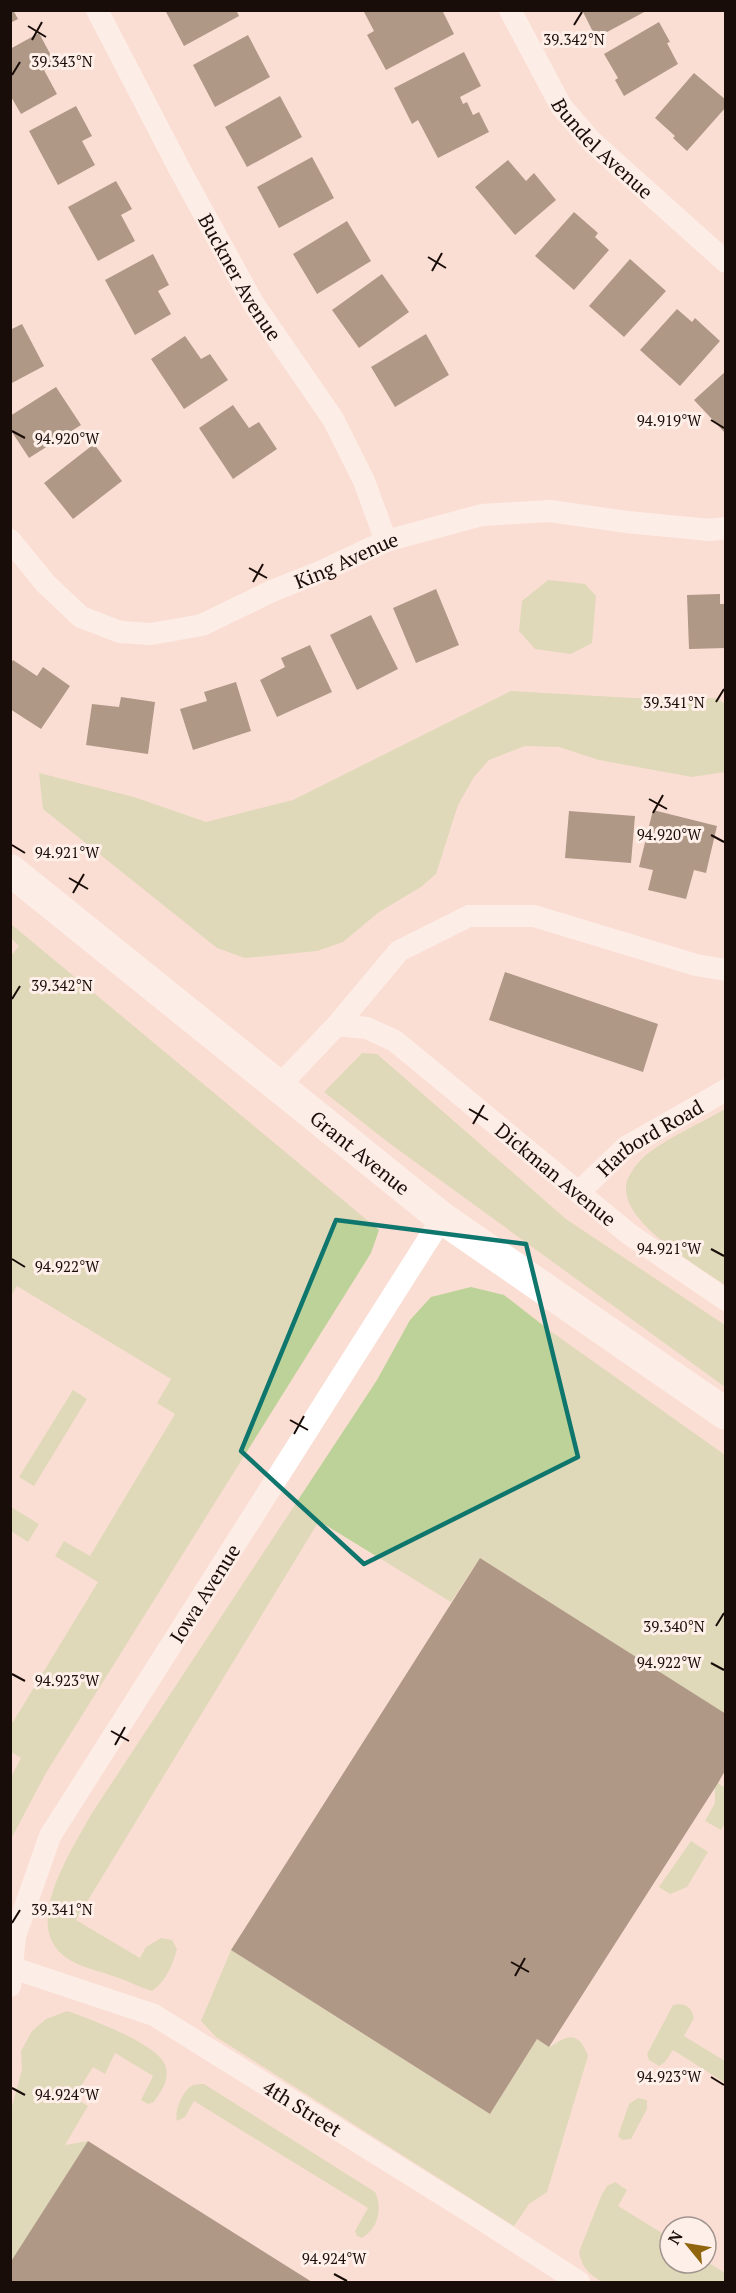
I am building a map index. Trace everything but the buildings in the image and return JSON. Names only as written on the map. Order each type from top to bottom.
[{"type":"main road","name":"Grant Avenue","points":[[10,870],[442,1218],[726,1413]]},
{"type":"street","name":"Buckner Avenue","points":[[97,10],[181,172],[253,303],[333,419],[364,480],[386,541]]},
{"type":"street","name":"Bundel Avenue","points":[[510,10],[561,106],[584,133],[624,172],[726,262]]},
{"type":"street","name":"King Avenue","points":[[10,540],[46,584],[81,617],[120,632],[151,634],[202,625],[272,591],[320,572],[386,541],[482,515],[550,511],[627,522],[710,530],[726,528]]},
{"type":"street","points":[[278,1087],[337,1025],[399,951],[469,916],[534,916],[696,965],[726,970]]},
{"type":"street","name":"Dickman Avenue","points":[[337,1025],[367,1028],[395,1041],[629,1234],[726,1300]]},
{"type":"street","name":"Harbord Road","points":[[579,1192],[626,1147],[726,1090]]},
{"type":"street","name":"Iowa Avenue","points":[[11,1973],[15,1936],[50,1836],[442,1218]]},
{"type":"street","name":"4th Street","points":[[11,1973],[154,2015],[467,2210],[579,2283]]},
{"type":"highlighted area","points":[[336,1220],[526,1244],[578,1457],[364,1564],[241,1451]]},
{"type":"green space","points":[[548,580],[585,584],[596,596],[592,643],[571,654],[535,649],[519,631],[522,601]]},
{"type":"green space","points":[[511,691],[632,698],[717,698],[725,704],[725,772],[692,777],[599,760],[559,747],[525,746],[489,760],[474,777],[458,805],[436,874],[421,887],[379,912],[343,942],[317,951],[245,958],[217,948],[43,809],[39,773],[134,797],[206,822],[293,800]]},
{"type":"green space","points":[[11,924],[379,1230],[371,1253],[46,1773],[11,1839],[11,1777],[21,1758],[11,1752],[11,1721],[13,1722],[98,1582],[55,1556],[64,1541],[90,1556],[175,1414],[157,1403],[171,1379],[17,1286],[11,1296],[10,957],[19,946],[11,938]]},
{"type":"green space","points":[[362,1053],[377,1054],[566,1219],[725,1325],[725,1387],[389,1143],[324,1092]]},
{"type":"green space","points":[[725,1109],[725,1285],[682,1256],[651,1231],[629,1204],[626,1185],[635,1166],[646,1155]]},
{"type":"green space","points":[[471,1287],[504,1295],[549,1330],[725,1455],[725,1714],[480,1558],[451,1602],[319,1521],[76,1920],[140,1958],[146,1947],[161,1938],[172,1940],[177,1949],[168,1972],[162,1982],[152,1991],[68,1959],[56,1948],[49,1934],[48,1917],[57,1880],[92,1813],[377,1380],[410,1320],[431,1297]]},
{"type":"green space","points":[[73,1390],[87,1399],[34,1486],[19,1477]]},
{"type":"green space","points":[[11,1507],[39,1524],[28,1542],[11,1531]]},
{"type":"green space","points":[[718,1783],[725,1788],[725,1823],[721,1830],[705,1821],[715,1803],[715,1786]]},
{"type":"green space","points":[[691,1841],[708,1852],[687,1887],[670,1894],[659,1887]]},
{"type":"green space","points":[[231,1950],[490,2114],[537,2039],[550,2047],[562,2039],[572,2037],[581,2042],[588,2056],[547,2192],[529,2204],[514,2226],[216,2037],[201,2021]]},
{"type":"green space","points":[[679,2004],[689,2008],[694,2018],[684,2036],[725,2061],[725,2083],[673,2050],[665,2062],[659,2066],[649,2060],[647,2054],[673,2005]]},
{"type":"green space","points":[[67,2011],[123,2034],[152,2050],[162,2059],[166,2068],[166,2078],[154,2102],[148,2104],[141,2100],[153,2076],[115,2053],[105,2074],[93,2067],[74,2097],[88,2106],[65,2145],[88,2141],[11,2263],[11,2110],[22,2069],[21,2051],[32,2031],[46,2019]]},
{"type":"green space","points":[[204,2084],[375,2192],[379,2211],[372,2229],[362,2238],[357,2236],[355,2231],[368,2208],[194,2101],[185,2117],[177,2121],[178,2107],[186,2091],[193,2085]]},
{"type":"green space","points":[[638,2098],[647,2100],[647,2109],[631,2139],[622,2140],[618,2136],[629,2104]]},
{"type":"green space","points":[[615,2182],[627,2190],[618,2206],[658,2231],[658,2275],[718,2275],[718,2269],[725,2273],[725,2282],[602,2282],[590,2273],[584,2266],[579,2252],[607,2186]]}]
